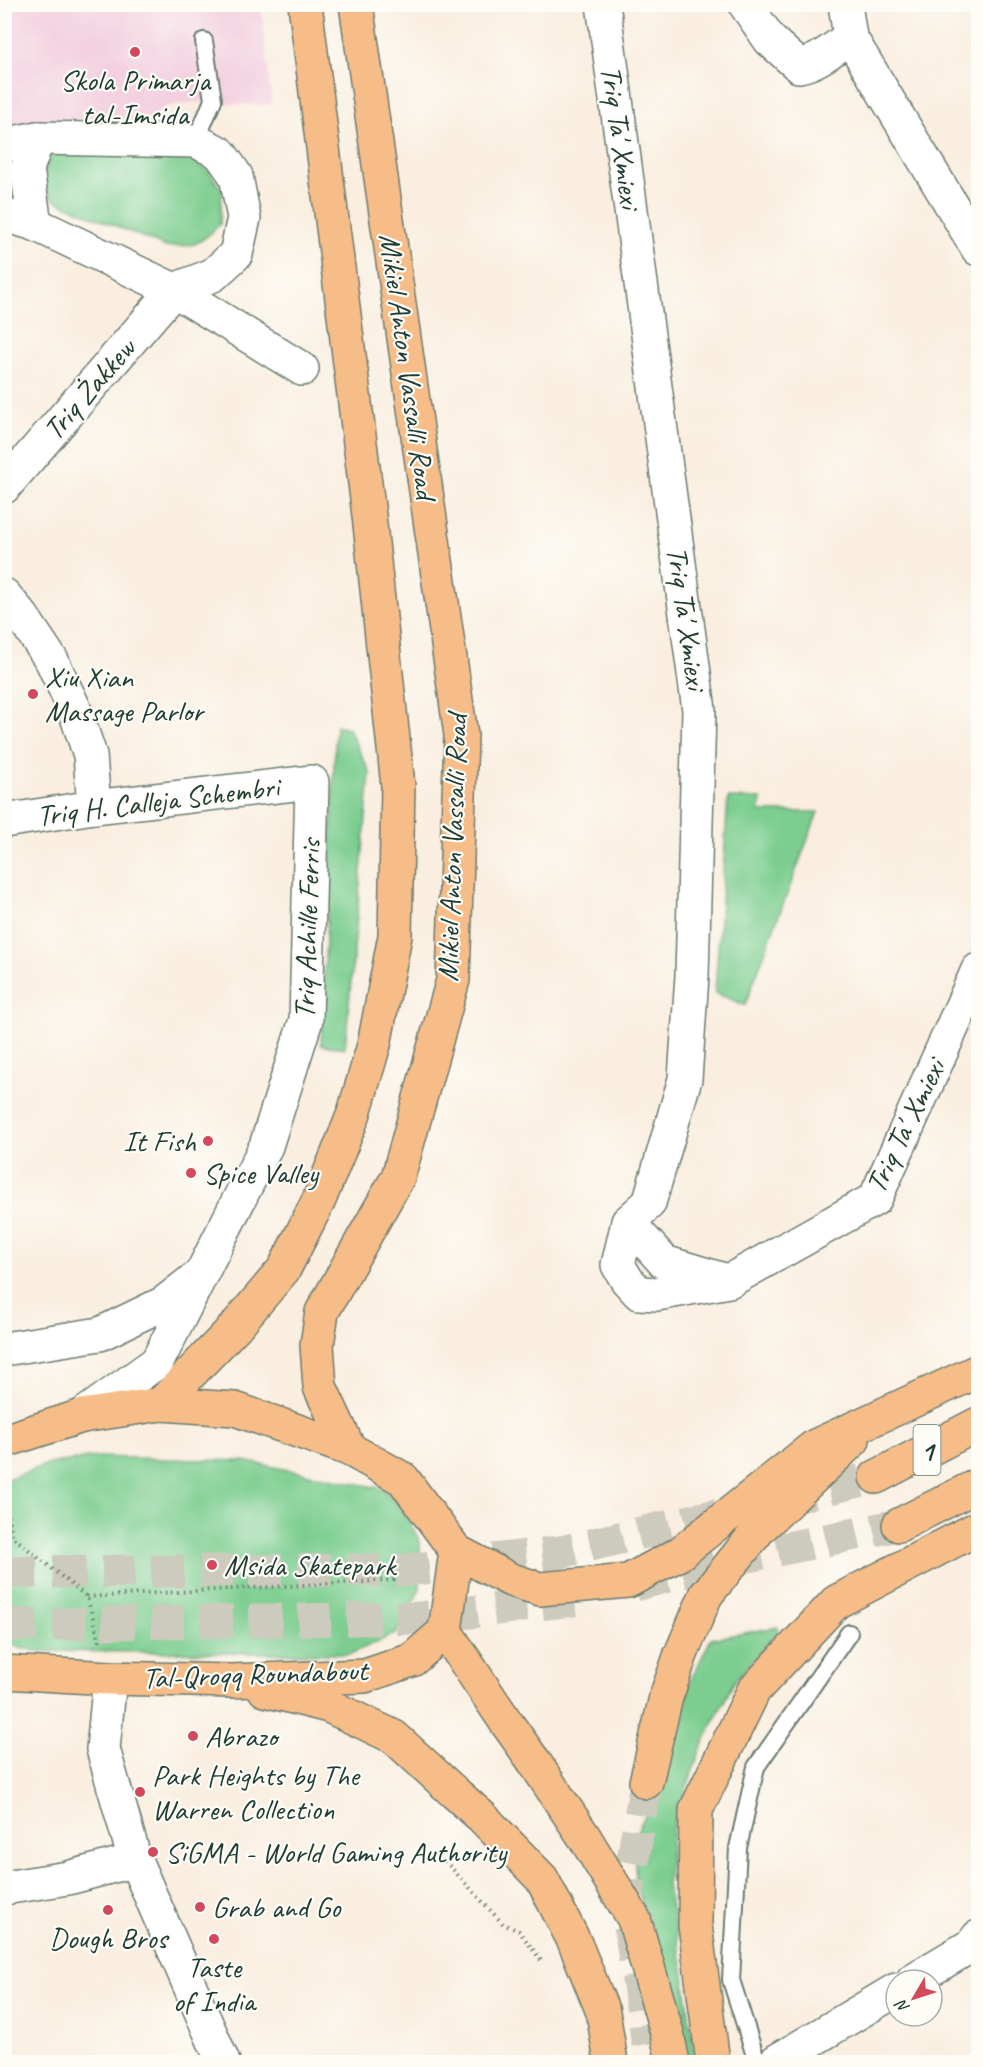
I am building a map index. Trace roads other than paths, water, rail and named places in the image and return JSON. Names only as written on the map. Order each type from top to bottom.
[{"type":"highway","name":"Mikiel Anton Vassalli Road","points":[[161,1404],[236,1326],[284,1269],[319,1200],[353,1116],[374,1045],[395,936],[398,786],[369,515],[305,4]]},
{"type":"highway","name":"Mikiel Anton Vassalli Road","points":[[349,1449],[320,1388],[317,1345],[322,1312],[398,1177],[453,980],[462,735],[356,4]]},
{"type":"highway","points":[[4,1441],[82,1416],[161,1404],[235,1409],[349,1449],[404,1479],[456,1551],[511,1580],[540,1589],[628,1581],[679,1554],[815,1446],[978,1371]]},
{"type":"highway","points":[[646,1782],[666,1697],[706,1595],[760,1528],[876,1419]]},
{"type":"highway","name":"1","points":[[876,1477],[978,1424]]},
{"type":"highway","name":"1","points":[[899,1525],[978,1485]]},
{"type":"highway","points":[[713,2062],[695,1925],[696,1810],[754,1690],[836,1602],[978,1528]]},
{"type":"highway","points":[[456,1551],[445,1631],[585,1838],[634,1919],[667,2033],[657,2056]]},
{"type":"highway","name":"Tal-Qroqq Roundabout","points":[[4,1671],[106,1665],[231,1681],[365,1676],[412,1660],[445,1631]]},
{"type":"highway","points":[[231,1681],[329,1706],[394,1737],[483,1818],[542,1879],[574,1941],[603,2012],[611,2062]]},
{"type":"street","name":"Triq Ta' Xmiexi","points":[[603,4],[699,710],[692,976],[685,1079],[649,1203],[628,1222],[618,1265],[627,1280],[639,1293],[657,1294],[729,1281],[875,1199],[978,970]]},
{"type":"street","points":[[745,4],[770,40],[800,66],[820,57],[850,37]]},
{"type":"street","points":[[845,4],[850,37],[978,249]]},
{"type":"street","points":[[36,224],[27,169],[38,138]]},
{"type":"street","points":[[4,145],[38,138],[196,141],[220,153],[236,176],[244,218],[236,254],[213,275],[174,290]]},
{"type":"street","points":[[4,214],[36,224],[174,290],[302,369]]},
{"type":"street","name":"Triq Żakkew","points":[[4,487],[174,290]]},
{"type":"street","points":[[4,595],[22,616],[52,661],[74,708],[90,755],[94,807]]},
{"type":"street","name":"Triq H. Calleja Schembri","points":[[4,820],[94,807],[312,782]]},
{"type":"street","name":"Triq Achille Ferris","points":[[82,1416],[157,1362],[266,1146],[306,1020],[312,782]]},
{"type":"street","name":"Triq Achille Ferris","points":[[4,1349],[100,1334],[164,1303],[204,1272]]},
{"type":"street","points":[[106,1665],[103,1749],[135,1860],[223,2062]]},
{"type":"street","points":[[4,1888],[68,1878],[135,1860]]},
{"type":"street","points":[[933,1968],[972,1945],[978,1937]]},
{"type":"street","points":[[775,2062],[884,1997]]},
{"type":"lane","points":[[196,141],[213,100],[204,41]]},
{"type":"lane","points":[[757,2062],[732,1980],[738,1848],[756,1767],[849,1634]]},
{"type":"tunnel","points":[[4,1572],[407,1570],[561,1552],[876,1477]]},
{"type":"tunnel","points":[[635,1585],[724,1561],[899,1525]]},
{"type":"tunnel","points":[[4,1625],[419,1618],[582,1599]]},
{"type":"tunnel","points":[[646,1782],[626,1901],[648,2044]]},
{"type":"place","name":"Skola Primarja tal-Imsida","points":[[135,52]]},
{"type":"place","name":"Xiu Xian Massage Parlor","points":[[33,694]]},
{"type":"place","name":"It Fish","points":[[208,1141]]},
{"type":"place","name":"Spice Valley","points":[[191,1173]]},
{"type":"place","name":"Msida Skatepark","points":[[212,1565]]},
{"type":"place","name":"Abrazo","points":[[193,1736]]},
{"type":"place","name":"Park Heights by The Warren Collection","points":[[140,1792]]},
{"type":"place","name":"SiGMA - World Gaming Authority","points":[[153,1852]]},
{"type":"place","name":"Grab and Go","points":[[200,1907]]},
{"type":"place","name":"Dough Bros","points":[[108,1910]]},
{"type":"place","name":"Taste of India","points":[[214,1939]]}]
